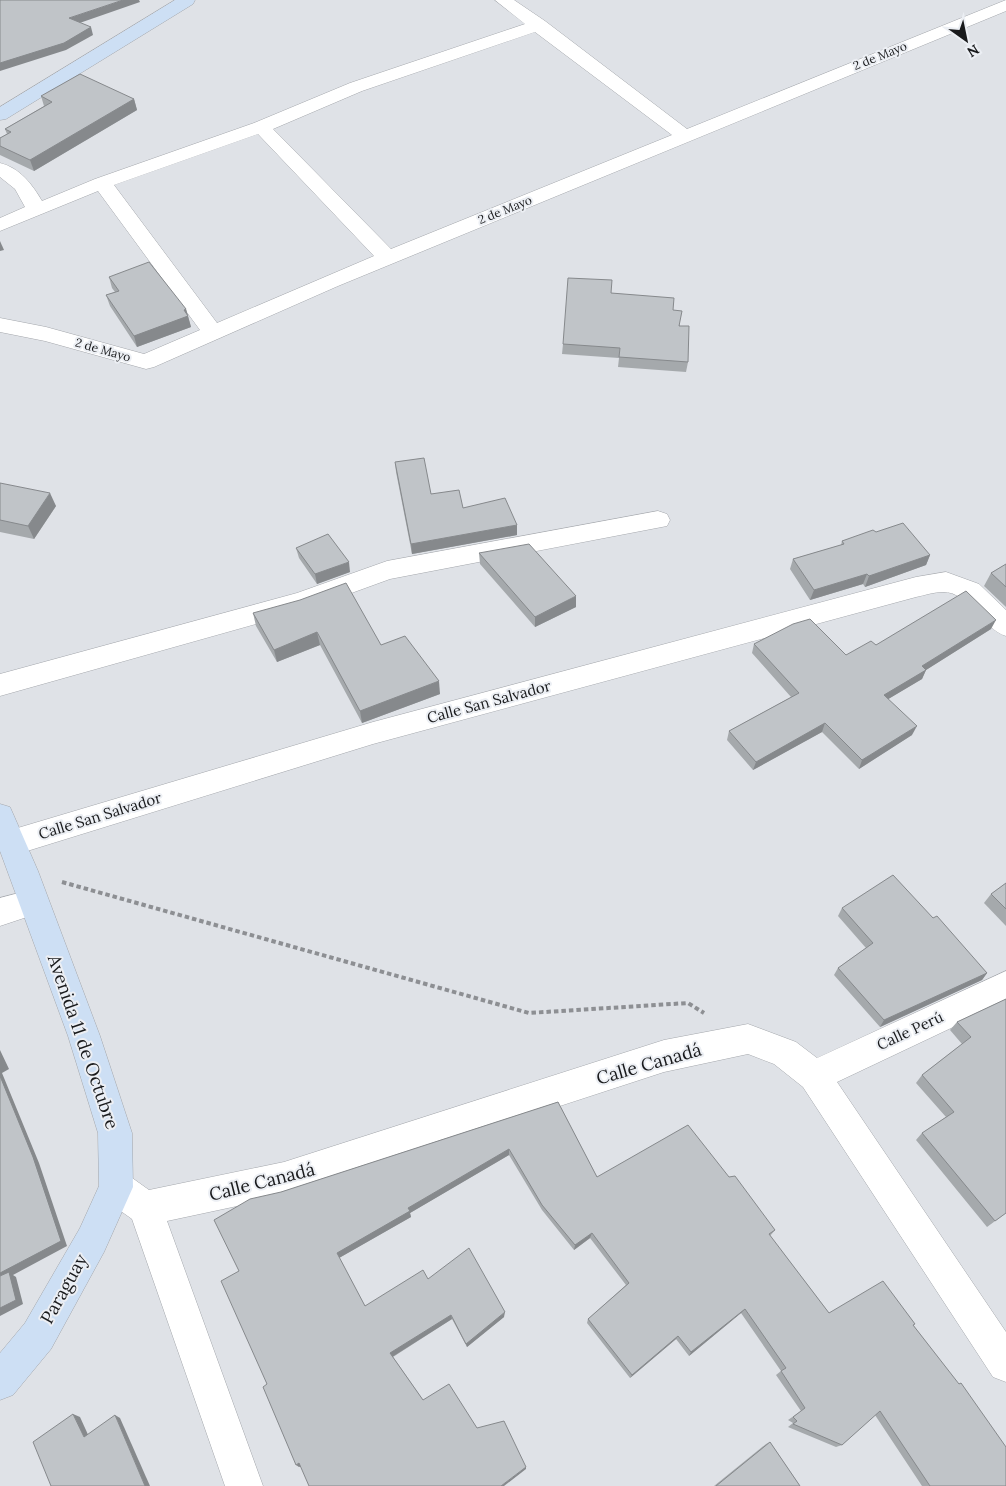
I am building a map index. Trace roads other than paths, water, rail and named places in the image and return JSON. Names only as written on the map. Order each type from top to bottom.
[{"type":"street","points":[[503,0],[539,25],[685,136]]},
{"type":"street","points":[[0,115],[182,1]]},
{"type":"street","name":"2 de Mayo","points":[[0,325],[74,342],[146,362],[388,258],[1006,5]]},
{"type":"street","points":[[0,225],[102,184],[261,127],[356,87],[539,25]]},
{"type":"street","points":[[261,127],[388,258]]},
{"type":"street","points":[[0,169],[15,176],[27,189],[36,209]]},
{"type":"street","points":[[102,184],[214,333]]},
{"type":"street","points":[[0,684],[302,601],[387,570],[658,520]]},
{"type":"street","name":"Calle San Salvador","points":[[11,843],[373,733],[916,587],[946,582],[970,591],[1006,626]]},
{"type":"street","name":"Avenida 11 de Octubre","points":[[11,843],[84,1036],[115,1133],[116,1187]]},
{"type":"street","points":[[0,912],[34,902]]},
{"type":"street","name":"Calle Perú","points":[[814,1076],[1006,986]]},
{"type":"street","name":"Calle Canadá","points":[[145,1208],[284,1180],[664,1056],[748,1039],[785,1053],[814,1076]]},
{"type":"street","points":[[814,1076],[1006,1364]]},
{"type":"street","points":[[116,1187],[145,1208],[244,1486]]},
{"type":"street","name":"Paraguay","points":[[0,1382],[38,1336],[92,1240],[116,1187]]}]
